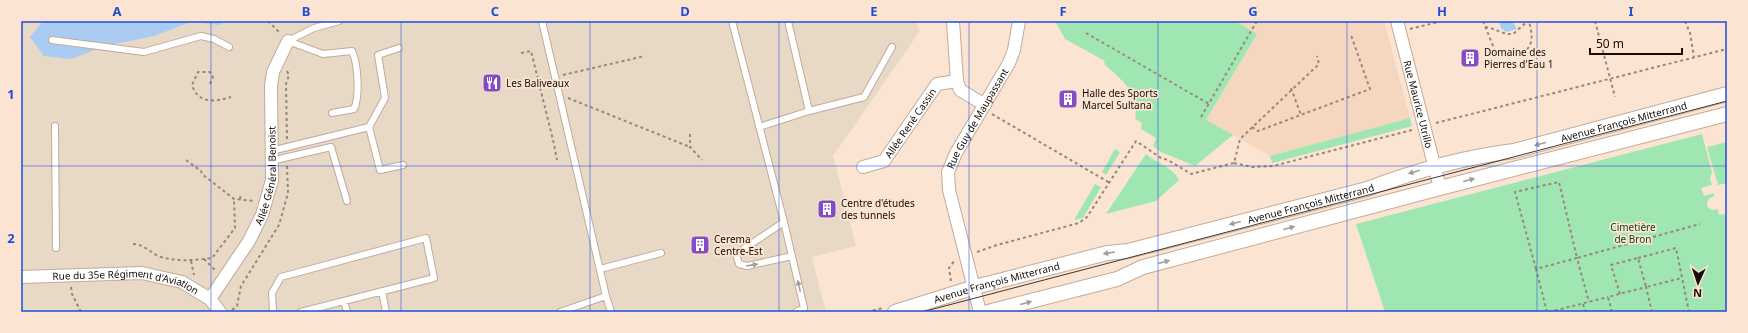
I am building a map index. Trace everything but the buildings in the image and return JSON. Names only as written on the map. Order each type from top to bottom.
[{"type":"street","points":[[952,21],[957,81],[960,90],[984,107]]},
{"type":"street","name":"Rue Guy de Maupassant","points":[[980,312],[975,287],[949,190],[948,172],[956,153],[984,107],[1014,50],[1019,21]]},
{"type":"street","name":"Rue Maurice Utrillo","points":[[1398,26],[1440,188]]},
{"type":"street","name":"Allée Général Benoist","points":[[210,299],[249,241],[262,215],[266,202],[272,180],[271,86],[273,72],[288,41]]},
{"type":"street","name":"Allée René Cassin","points":[[863,167],[884,161],[937,84],[957,81]]},
{"type":"street","name":"Avenue François Mitterrand","points":[[895,312],[975,287],[1107,253],[1128,251],[1367,189],[1404,175],[1435,166],[1486,154],[1514,151],[1727,94]]},
{"type":"street","name":"Avenue François Mitterrand","points":[[988,312],[1117,280],[1142,267],[1727,114]]},
{"type":"street","name":"Rue du 35e Régiment d'Aviation","points":[[21,277],[142,273],[182,282],[210,299],[220,312]]},
{"type":"lane","points":[[288,41],[314,28],[339,21]]},
{"type":"lane","points":[[542,21],[610,312]]},
{"type":"lane","points":[[732,21],[784,222],[804,308],[796,312]]},
{"type":"lane","points":[[788,21],[809,111]]},
{"type":"lane","points":[[52,40],[144,52],[201,36],[214,39],[229,47]]},
{"type":"lane","points":[[288,41],[323,54],[352,51],[356,59],[358,102],[354,109],[332,113]]},
{"type":"lane","points":[[759,127],[809,111],[864,97],[892,47]]},
{"type":"lane","points":[[399,48],[378,55],[385,98],[369,127],[380,170],[404,165]]},
{"type":"lane","points":[[55,126],[56,248]]},
{"type":"lane","points":[[271,156],[369,127]]},
{"type":"lane","points":[[271,156],[331,147],[347,201]]},
{"type":"lane","points":[[784,222],[736,254],[739,264],[747,266],[792,256]]},
{"type":"lane","points":[[273,312],[272,292],[281,277],[426,238],[434,278],[301,312]]},
{"type":"lane","points":[[600,269],[661,253]]},
{"type":"lane","points":[[382,291],[386,312]]},
{"type":"lane","points":[[560,312],[606,296]]},
{"type":"lane","points":[[344,301],[347,312]]},
{"type":"path","points":[[268,21],[288,41]]},
{"type":"path","points":[[1201,117],[1257,21]]},
{"type":"path","points":[[1398,26],[1442,21]]},
{"type":"path","points":[[1483,21],[1485,27],[1495,51],[1513,55],[1526,50],[1532,43],[1532,34],[1528,21],[1513,34],[1504,34],[1495,28],[1485,27]]},
{"type":"path","points":[[1595,21],[1615,97]]},
{"type":"path","points":[[1685,21],[1690,33],[1694,58]]},
{"type":"path","points":[[1086,33],[1209,104]]},
{"type":"path","points":[[1252,127],[1258,131],[1370,89],[1351,35]]},
{"type":"path","points":[[949,286],[951,279],[949,268],[956,258],[997,245],[1079,223],[1087,217],[1136,141],[1160,158],[1168,160],[1191,174],[1234,163],[1252,167],[1273,166],[1727,49]]},
{"type":"path","points":[[521,53],[531,51],[557,160]]},
{"type":"path","points":[[555,77],[645,56]]},
{"type":"path","points":[[1234,163],[1240,139],[1291,88],[1319,64],[1317,56]]},
{"type":"path","points":[[210,84],[213,78],[210,72],[204,71],[198,72],[192,85],[198,95],[213,102],[231,97]]},
{"type":"path","points":[[1291,88],[1301,115]]},
{"type":"path","points":[[559,94],[690,147],[702,160]]},
{"type":"path","points":[[984,107],[1110,183]]},
{"type":"path","points":[[690,134],[690,147]]},
{"type":"path","points":[[186,160],[193,164],[201,171],[202,174],[234,199],[266,202]]},
{"type":"path","points":[[1589,302],[1559,182],[1515,192],[1547,311],[1583,304],[1682,278]]},
{"type":"path","points":[[240,199],[241,194]]},
{"type":"path","points":[[133,244],[139,244],[160,257],[185,261],[212,258],[235,228],[234,199]]},
{"type":"path","points":[[1536,269],[1700,224]]},
{"type":"path","points":[[1620,294],[1611,265],[1676,248],[1690,312]]},
{"type":"path","points":[[1638,258],[1652,312]]},
{"type":"path","points":[[204,259],[207,264],[224,278]]},
{"type":"path","points":[[64,275],[64,285],[71,284],[72,294],[81,312]]},
{"type":"path","points":[[1608,297],[1612,312]]},
{"type":"path","points":[[1583,304],[1586,312]]},
{"type":"shaded area","points":[[21,21],[915,21],[920,31],[833,156],[856,246],[812,257],[826,312],[21,312]]},
{"type":"shaded area","points":[[1235,21],[1384,21],[1410,118],[1270,156],[1206,120],[1257,34]]},
{"type":"green space","points":[[1055,21],[1235,21],[1257,34],[1206,120],[1233,135],[1195,166],[1161,152],[1153,146],[1156,138],[1141,129],[1142,123],[1135,119],[1135,102],[1128,87],[1104,64],[1105,61],[1065,39]]},
{"type":"green space","points":[[1410,118],[1412,126],[1272,163],[1270,156]]},
{"type":"green space","name":"Cimetière de Bron","points":[[1702,134],[1712,172],[1710,179],[1712,185],[1701,188],[1704,196],[1714,193],[1714,196],[1707,202],[1708,208],[1713,210],[1718,209],[1719,215],[1724,214],[1727,218],[1727,312],[1385,312],[1356,224]]},
{"type":"green space","points":[[1727,142],[1727,183],[1718,185],[1707,147]]},
{"type":"green space","points":[[1115,149],[1120,152],[1106,175],[1102,172]]},
{"type":"green space","points":[[1146,154],[1169,168],[1179,180],[1156,201],[1106,214]]},
{"type":"green space","points":[[1095,184],[1101,187],[1083,218],[1074,220]]},
{"type":"water","points":[[43,21],[225,21],[220,25],[191,22],[154,36],[105,46],[71,59],[44,56],[30,37]]},
{"type":"water","points":[[1499,21],[1512,21],[1517,29],[1506,32],[1501,28]]},
{"type":"tram line","points":[[922,312],[1727,101]]},
{"type":"place","name":"Domaine des Pierres d'Eau 1","points":[[1470,58]]},
{"type":"place","name":"Les Baliveaux","points":[[492,83]]},
{"type":"place","name":"Halle des Sports Marcel Sultana","points":[[1068,99]]},
{"type":"place","name":"Centre d'études des tunnels","points":[[827,209]]},
{"type":"place","name":"Cerema Centre-Est","points":[[700,245]]}]
